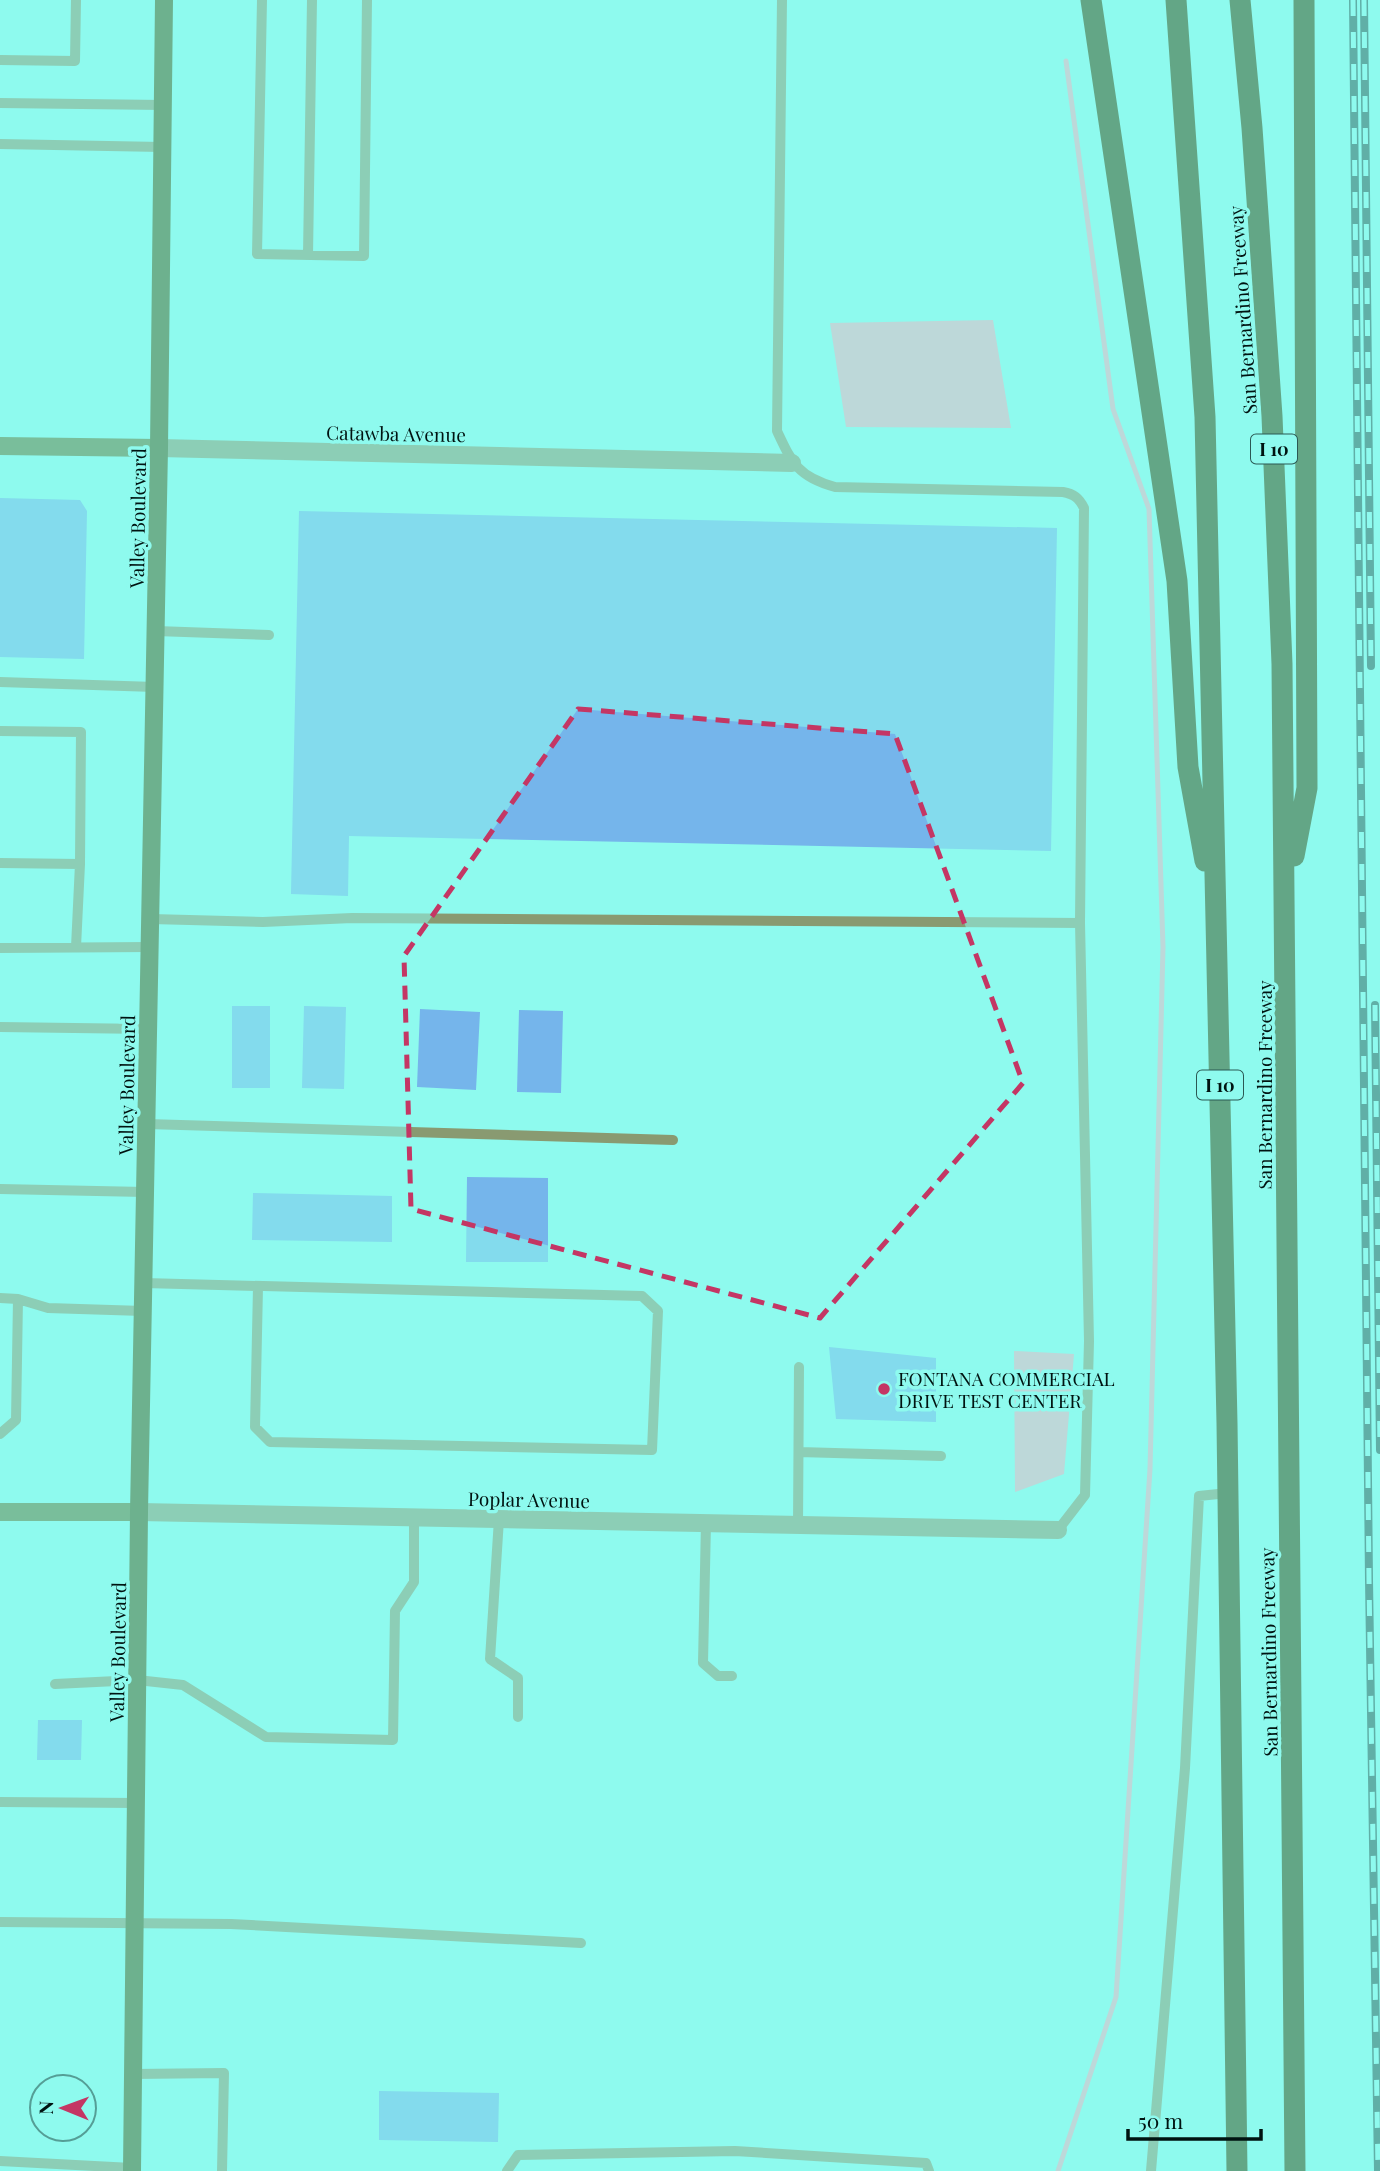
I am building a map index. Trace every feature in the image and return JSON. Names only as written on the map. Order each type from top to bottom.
[{"type":"highway","points":[[1091,0],[1177,581],[1188,767],[1217,923]]},
{"type":"highway","points":[[1163,0],[1185,124]]},
{"type":"highway","name":"San Bernardino Freeway","points":[[1176,0],[1205,417],[1228,1493],[1237,2171]]},
{"type":"highway","name":"San Bernardino Freeway","points":[[1240,0],[1252,128],[1272,416],[1282,664],[1295,2171]]},
{"type":"highway","points":[[1285,899],[1307,788],[1304,0]]},
{"type":"main road","name":"Valley Boulevard","points":[[132,2170],[139,1512],[156,631],[164,0]]},
{"type":"street","name":"Catawba Avenue","points":[[0,446],[792,463]]},
{"type":"street","name":"Poplar Avenue","points":[[0,1511],[1058,1531]]},
{"type":"lane","points":[[0,60],[75,61],[76,0]]},
{"type":"lane","points":[[262,0],[257,254],[364,256],[367,0]]},
{"type":"lane","points":[[308,255],[312,0]]},
{"type":"lane","points":[[782,0],[777,431],[792,463],[809,477],[835,487],[1051,491],[1072,494],[1084,508],[1080,923],[1089,1341],[1085,1495],[1058,1531]]},
{"type":"lane","points":[[0,103],[163,105]]},
{"type":"lane","points":[[0,144],[162,147]]},
{"type":"lane","points":[[156,631],[269,635]]},
{"type":"lane","points":[[0,682],[155,687]]},
{"type":"lane","points":[[0,731],[81,732],[76,947]]},
{"type":"lane","points":[[0,863],[80,864]]},
{"type":"lane","points":[[151,919],[263,922],[366,919],[1080,923]]},
{"type":"lane","points":[[0,948],[150,947]]},
{"type":"lane","points":[[0,1027],[148,1029]]},
{"type":"lane","points":[[147,1124],[673,1140]]},
{"type":"lane","points":[[0,1189],[145,1192]]},
{"type":"lane","points":[[144,1283],[642,1296],[658,1311],[652,1450],[270,1442],[255,1427],[258,1287]]},
{"type":"lane","points":[[0,1297],[18,1298],[48,1308],[143,1311]]},
{"type":"lane","points":[[0,1434],[16,1420],[18,1298]]},
{"type":"lane","points":[[798,1525],[799,1367]]},
{"type":"lane","points":[[799,1452],[941,1455]]},
{"type":"lane","points":[[1151,2171],[1185,1768],[1199,1496],[1228,1493]]},
{"type":"lane","points":[[55,1684],[137,1680],[183,1685],[267,1737],[393,1740],[395,1611],[414,1582],[414,1518]]},
{"type":"lane","points":[[499,1519],[490,1659],[519,1678],[518,1717]]},
{"type":"lane","points":[[706,1523],[703,1663],[718,1676],[732,1676]]},
{"type":"lane","points":[[0,1802],[136,1803]]},
{"type":"lane","points":[[0,1922],[231,1924],[581,1943]]},
{"type":"lane","points":[[133,2074],[224,2073],[222,2171]]},
{"type":"lane","points":[[507,2171],[518,2155],[735,2151],[926,2163],[929,2171]]},
{"type":"lane","points":[[0,2161],[132,2170]]},
{"type":"highlighted area","points":[[578,709],[895,734],[1023,1083],[820,1318],[411,1209],[404,956]]},
{"type":"shaded area","points":[[993,320],[1011,428],[846,427],[830,323]]},
{"type":"shaded area","points":[[1014,1351],[1074,1354],[1064,1474],[1015,1492]]},
{"type":"building","points":[[0,498],[80,500],[87,511],[84,659],[0,657]]},
{"type":"building","points":[[299,511],[1057,528],[1051,851],[349,836],[348,896],[291,894]]},
{"type":"building","points":[[232,1006],[270,1006],[270,1088],[232,1088]]},
{"type":"building","points":[[304,1006],[346,1007],[344,1089],[302,1088]]},
{"type":"building","points":[[420,1009],[480,1012],[476,1090],[417,1087]]},
{"type":"building","points":[[519,1010],[563,1011],[561,1093],[517,1092]]},
{"type":"building","points":[[467,1177],[548,1178],[548,1262],[466,1262]]},
{"type":"building","points":[[253,1193],[392,1196],[392,1242],[252,1240]]},
{"type":"building","name":"FONTANA COMMERCIAL DRIVE TEST CENTER","points":[[829,1347],[936,1358],[936,1422],[836,1419]]},
{"type":"building","points":[[38,1720],[82,1720],[81,1760],[37,1760]]},
{"type":"building","points":[[379,2091],[499,2093],[498,2142],[379,2140]]},
{"type":"waterway","points":[[1058,2171],[1116,1997],[1150,1469],[1163,947],[1149,509],[1113,409],[1066,61]]},
{"type":"railway","points":[[1353,0],[1369,1580],[1378,2171]]},
{"type":"railway","points":[[1364,0],[1371,666]]},
{"type":"railway","points":[[1375,1005],[1380,1450]]},
{"type":"place","name":"FONTANA COMMERCIAL DRIVE TEST CENTER","points":[[884,1389]]}]
